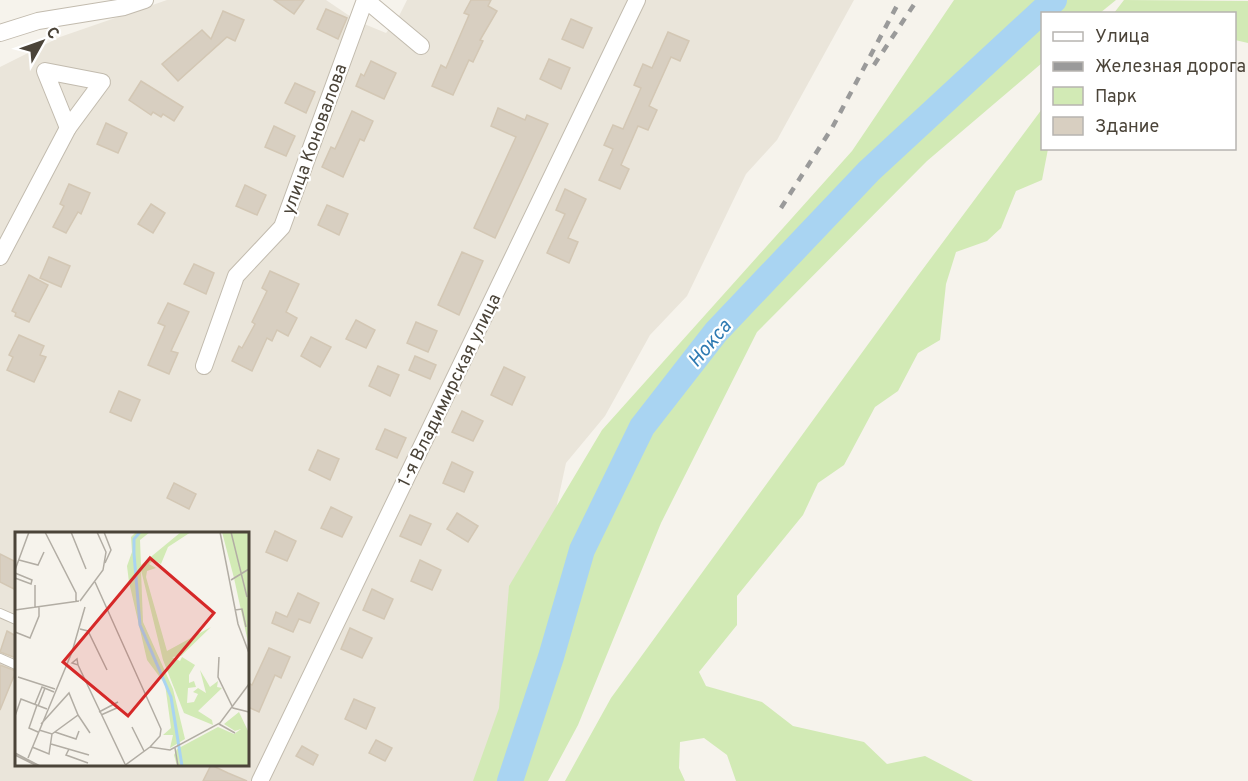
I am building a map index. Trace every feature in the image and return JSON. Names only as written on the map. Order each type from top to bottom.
[{"type":"street","points":[[0,33],[38,21],[124,8],[144,0]]},
{"type":"street","name":"улица Коновалова","points":[[204,366],[236,276],[282,227],[366,0],[421,46]]},
{"type":"street","name":"1-я Владимирская улица","points":[[261,781],[637,0]]},
{"type":"street","points":[[0,257],[68,128]]},
{"type":"lane","points":[[0,613],[15,620]]},
{"type":"lane","points":[[0,658],[15,665]]},
{"type":"shaded area","points":[[167,0],[326,0],[357,21],[386,33],[399,16],[407,0],[854,0],[777,140],[746,174],[687,296],[650,335],[605,416],[566,463],[540,583],[504,693],[480,781],[0,781],[0,67],[60,37]]},
{"type":"green space","points":[[954,0],[1116,0],[1101,12],[1041,12],[1041,64],[927,161],[757,332],[661,523],[578,725],[548,781],[473,781],[499,708],[509,586],[602,430],[852,151]]},
{"type":"green space","points":[[1124,0],[1248,1],[1248,43],[1236,40],[1236,12],[1115,12]]},
{"type":"green space","points":[[1041,110],[1041,150],[1048,150],[1042,180],[1016,191],[1001,228],[987,241],[956,252],[946,284],[940,340],[918,353],[898,391],[875,407],[844,465],[818,483],[803,515],[737,596],[737,625],[699,672],[706,686],[762,702],[793,726],[864,742],[887,764],[925,756],[973,781],[736,781],[727,755],[704,738],[680,742],[679,768],[685,781],[565,781],[611,698]]},
{"type":"building","points":[[274,0],[304,0],[294,14]]},
{"type":"building","points":[[471,0],[491,0],[488,6],[497,11],[480,40],[483,41],[473,62],[469,60],[453,95],[432,86],[441,65],[446,68],[469,15],[464,13]]},
{"type":"building","points":[[326,9],[347,18],[338,39],[317,29]]},
{"type":"building","points":[[223,11],[244,20],[235,41],[227,37],[178,81],[162,64],[202,30],[211,39]]},
{"type":"building","points":[[571,19],[592,28],[583,48],[562,39]]},
{"type":"building","points":[[668,32],[689,41],[680,61],[671,57],[649,106],[657,110],[648,130],[638,126],[621,165],[629,169],[620,189],[599,180],[613,149],[604,145],[613,125],[623,129],[641,88],[634,85],[643,64],[652,68]]},
{"type":"building","points":[[549,59],[570,68],[561,89],[540,79]]},
{"type":"building","points":[[371,61],[396,73],[384,99],[356,86],[361,74],[364,76]]},
{"type":"building","points":[[141,81],[183,107],[174,121],[163,114],[161,117],[153,112],[151,115],[129,100]]},
{"type":"building","points":[[295,83],[315,92],[306,113],[285,103]]},
{"type":"building","points":[[498,108],[525,120],[527,115],[548,124],[495,238],[474,228],[516,137],[491,126]]},
{"type":"building","points":[[352,111],[373,121],[364,141],[360,139],[343,177],[322,167],[331,147],[335,149]]},
{"type":"building","points":[[106,123],[127,133],[118,153],[97,144]]},
{"type":"building","points":[[274,126],[295,136],[286,156],[265,147]]},
{"type":"building","points":[[69,184],[90,193],[81,214],[78,212],[66,233],[53,227],[64,206],[60,204]]},
{"type":"building","points":[[245,185],[266,195],[257,215],[236,206]]},
{"type":"building","points":[[565,189],[586,199],[568,238],[578,242],[569,263],[547,253],[565,214],[556,210]]},
{"type":"building","points":[[151,204],[165,213],[153,233],[138,224]]},
{"type":"building","points":[[327,205],[348,214],[339,235],[318,225]]},
{"type":"building","points":[[462,252],[483,261],[459,315],[438,305]]},
{"type":"building","points":[[49,257],[70,266],[61,287],[40,278]]},
{"type":"building","points":[[194,264],[214,273],[206,294],[184,284]]},
{"type":"building","points":[[270,271],[299,284],[286,312],[297,318],[288,336],[277,330],[272,341],[267,338],[252,371],[232,361],[239,346],[242,348],[255,324],[252,322],[267,291],[262,288]]},
{"type":"building","points":[[29,275],[48,285],[29,322],[15,316],[16,313],[12,311]]},
{"type":"building","points":[[168,303],[189,312],[171,351],[178,353],[169,374],[148,365],[165,326],[158,323]]},
{"type":"building","points":[[356,320],[375,330],[366,348],[346,339]]},
{"type":"building","points":[[416,322],[437,331],[428,352],[407,343]]},
{"type":"building","points":[[19,335],[44,346],[40,355],[46,357],[34,382],[7,370],[13,357],[9,355]]},
{"type":"building","points":[[311,337],[331,347],[320,367],[301,356]]},
{"type":"building","points":[[415,356],[436,365],[430,379],[409,370]]},
{"type":"building","points":[[378,366],[399,375],[390,396],[369,386]]},
{"type":"building","points":[[504,367],[525,377],[512,405],[491,395]]},
{"type":"building","points":[[119,391],[140,400],[131,421],[110,412]]},
{"type":"building","points":[[462,411],[483,421],[473,441],[452,432]]},
{"type":"building","points":[[385,429],[406,438],[397,458],[376,449]]},
{"type":"building","points":[[318,450],[339,459],[330,480],[309,470]]},
{"type":"building","points":[[452,462],[473,472],[464,492],[443,483]]},
{"type":"building","points":[[174,483],[196,494],[189,509],[167,498]]},
{"type":"building","points":[[331,507],[352,517],[342,537],[321,528]]},
{"type":"building","points":[[457,513],[478,526],[468,542],[447,529]]},
{"type":"building","points":[[410,515],[431,524],[421,545],[400,536]]},
{"type":"building","points":[[275,531],[296,541],[287,561],[266,552]]},
{"type":"building","points":[[0,554],[15,562],[15,590],[0,582]]},
{"type":"building","points":[[420,560],[441,570],[432,590],[411,581]]},
{"type":"building","points":[[372,589],[393,599],[384,619],[363,610]]},
{"type":"building","points":[[298,593],[319,603],[310,623],[299,619],[293,632],[272,623],[276,612],[287,617]]},
{"type":"building","points":[[350,628],[372,638],[362,658],[341,649]]},
{"type":"building","points":[[7,631],[15,635],[15,658],[0,652]]},
{"type":"building","points":[[269,648],[290,657],[281,678],[275,675],[259,712],[249,707],[249,684],[252,685]]},
{"type":"building","points":[[0,665],[15,671],[15,673],[0,710]]},
{"type":"building","points":[[354,699],[375,708],[366,729],[345,719]]},
{"type":"building","points":[[376,740],[392,748],[385,761],[369,753]]},
{"type":"building","points":[[302,746],[318,755],[313,765],[296,756]]},
{"type":"building","points":[[210,766],[213,766],[247,781],[203,781]]},
{"type":"waterway","name":"Нокса","points":[[1041,12],[1054,0]]},
{"type":"waterway","name":"Нокса","points":[[510,781],[551,657],[582,550],[642,427],[716,332],[869,171],[1041,12]]},
{"type":"railway","points":[[781,208],[832,128],[900,0]]},
{"type":"railway","points":[[874,65],[917,0]]}]
